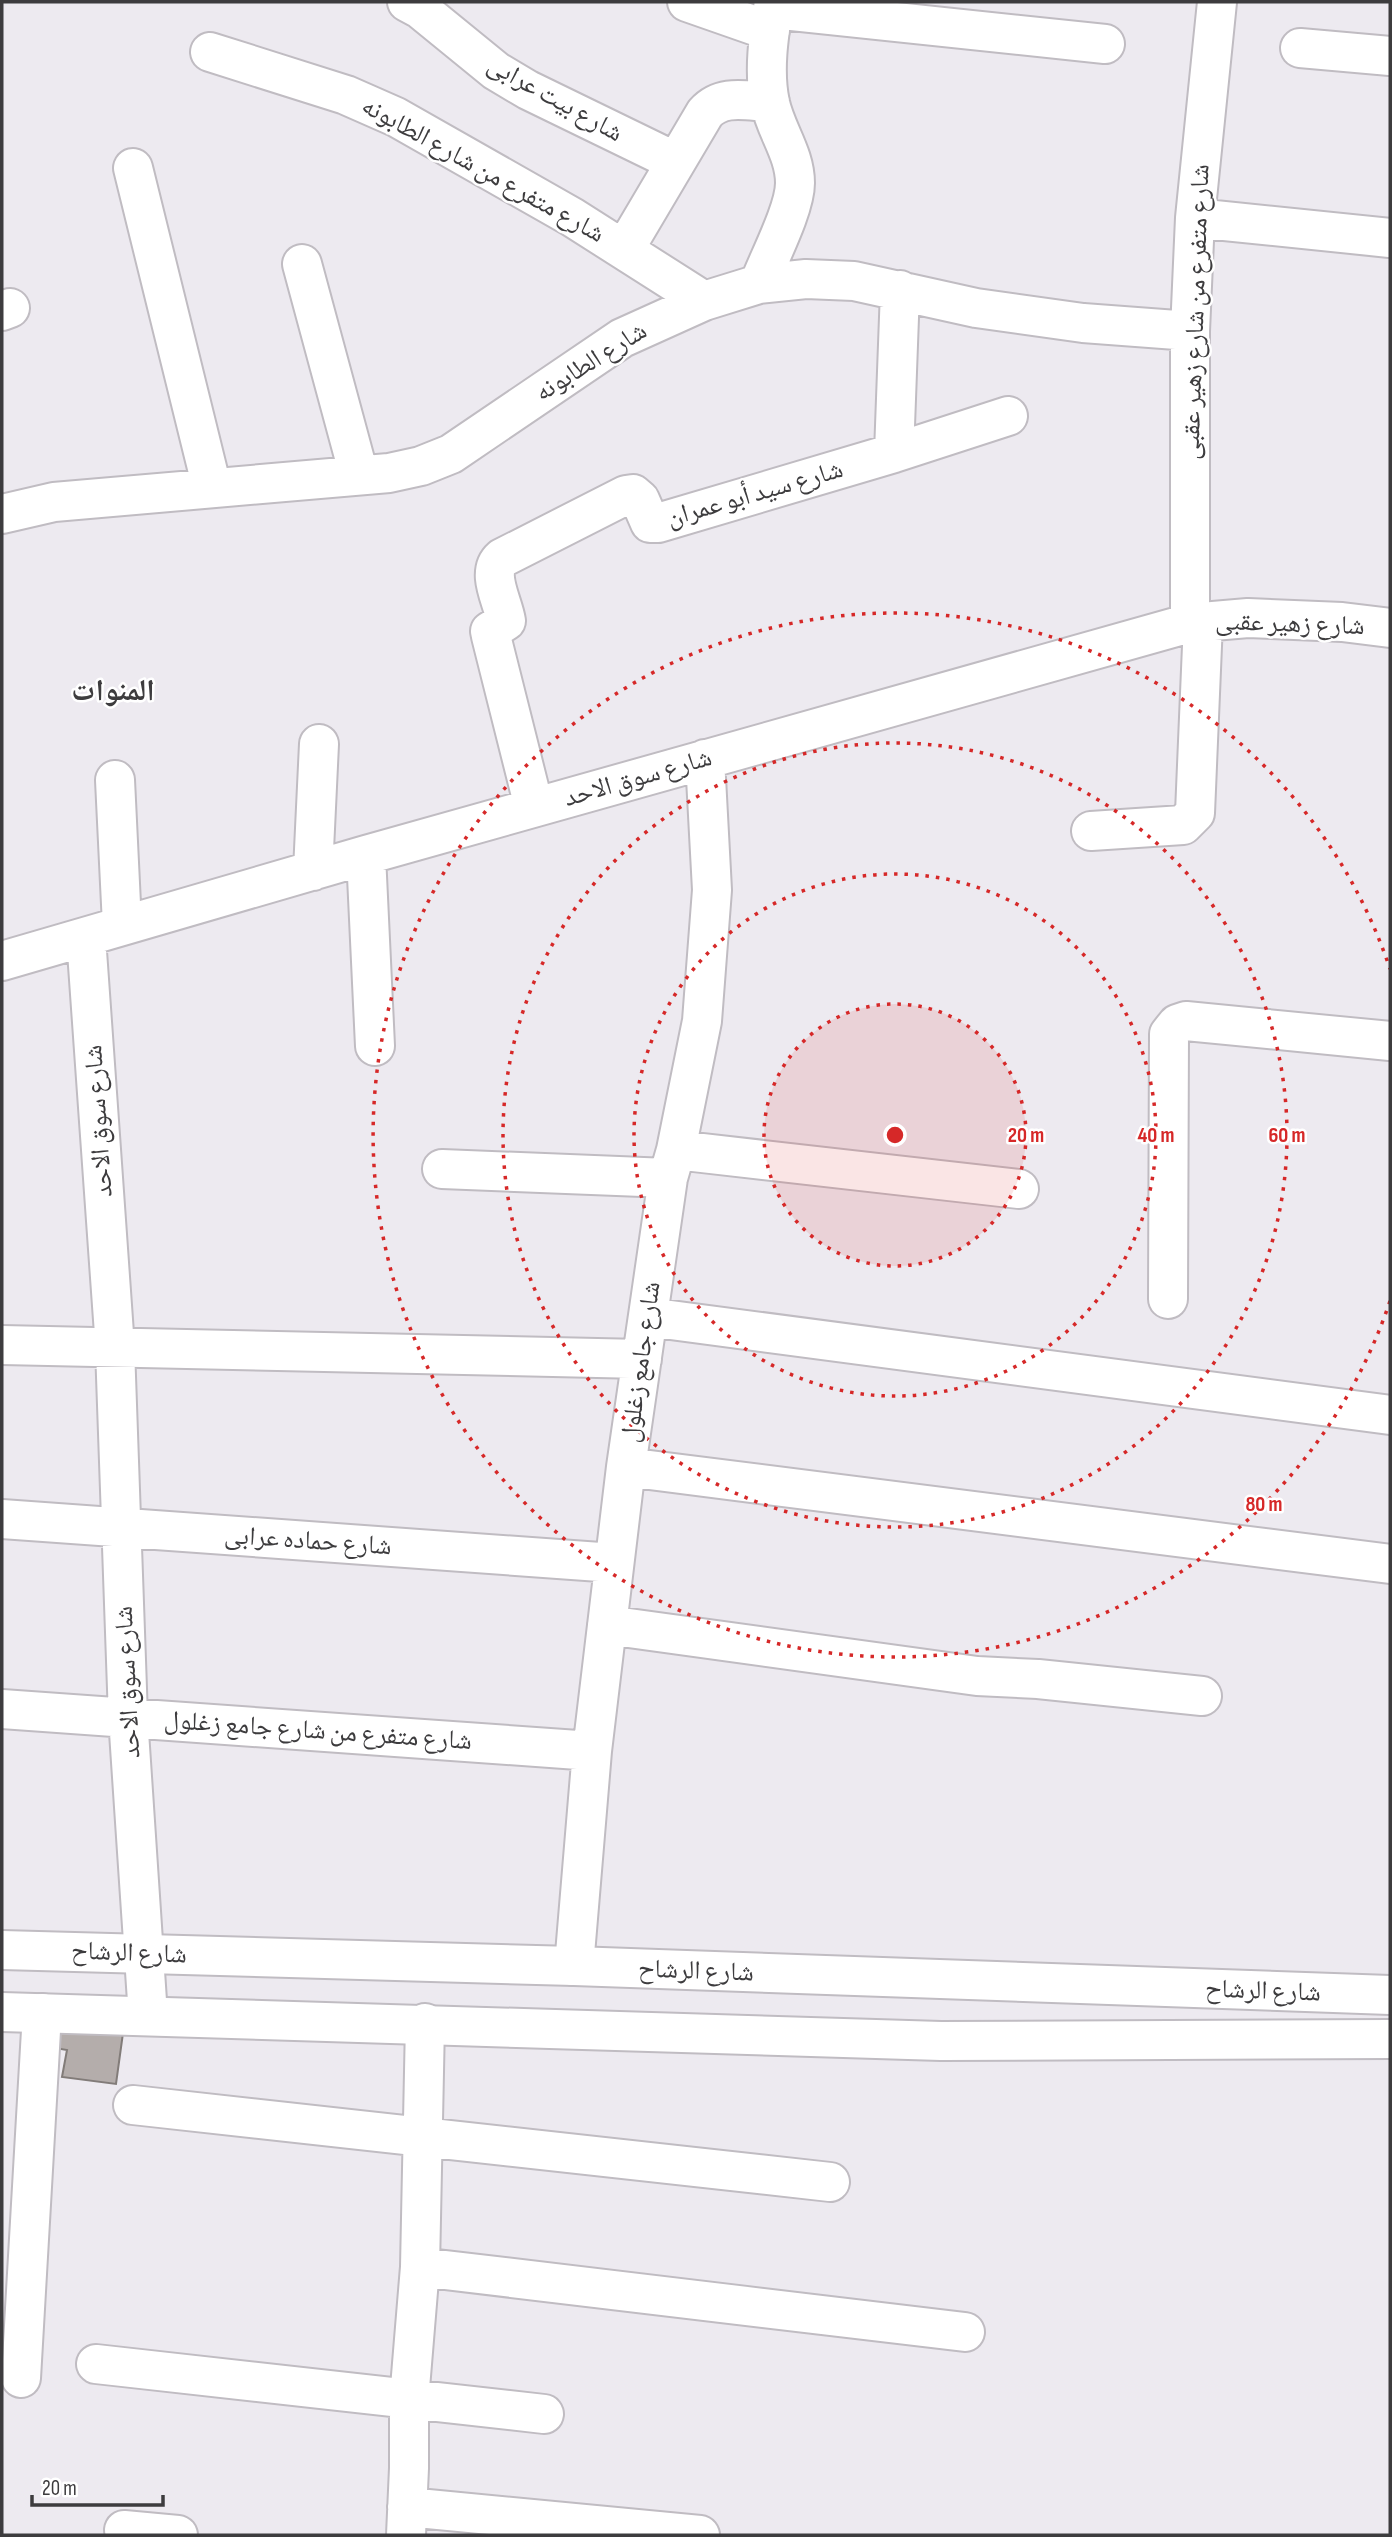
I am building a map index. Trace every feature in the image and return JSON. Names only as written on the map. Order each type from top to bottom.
[{"type":"street","name":"شارع بيت عرابى","points":[[407,2],[420,9],[496,71],[528,90],[676,162]]},
{"type":"street","points":[[687,2],[772,14],[1105,44]]},
{"type":"street","name":"شارع متفرع من شارع زهير عقبى","points":[[1091,831],[1183,825],[1195,813],[1197,622],[1190,331],[1195,218],[1217,2]]},
{"type":"street","points":[[759,284],[796,186],[793,160],[780,136],[769,102],[767,66],[772,14]]},
{"type":"street","points":[[1300,48],[1390,56]]},
{"type":"street","name":"شارع متفرع من شارع الطابونه","points":[[210,52],[346,95],[396,117],[572,217],[704,301]]},
{"type":"street","points":[[624,250],[712,105],[723,100],[769,102]]},
{"type":"street","points":[[133,168],[212,488]]},
{"type":"street","points":[[1195,218],[1390,238]]},
{"type":"street","points":[[302,264],[359,475]]},
{"type":"street","name":"شارع الطابونه","points":[[2,513],[54,502],[388,473],[421,466],[451,454],[622,338],[704,301],[759,284],[806,279],[854,281],[976,308],[1083,323],[1190,331]]},
{"type":"street","points":[[894,453],[900,290]]},
{"type":"street","name":"شارع سيد أبو عمران","points":[[534,807],[490,631],[506,621],[494,573],[496,564],[502,558],[626,495],[634,494],[640,500],[650,523],[658,523],[1008,416]]},
{"type":"street","name":"شارع زهير عقبى","points":[[1197,622],[1248,618],[1342,622],[1390,628]]},
{"type":"street","name":"شارع سوق الاحد","points":[[2,961],[534,807],[1197,622]]},
{"type":"street","points":[[313,871],[319,744]]},
{"type":"street","name":"شارع جامع زغلول","points":[[574,1966],[592,1751],[626,1466],[672,1164],[702,1021],[712,890],[705,759]]},
{"type":"street","points":[[104,931],[115,780]]},
{"type":"street","points":[[366,855],[375,1046]]},
{"type":"street","name":"شارع سوق الاحد","points":[[104,931],[128,1717],[148,2016]]},
{"type":"street","points":[[1168,1299],[1169,1034],[1177,1024],[1186,1021],[1390,1041]]},
{"type":"street","points":[[442,1169],[672,1164],[1019,1189]]},
{"type":"street","points":[[648,1317],[1390,1415]]},
{"type":"street","points":[[2,1345],[642,1359]]},
{"type":"street","points":[[626,1466],[1390,1564]]},
{"type":"street","name":"شارع حماده عرابى","points":[[2,1519],[614,1563]]},
{"type":"street","points":[[607,1625],[977,1676],[1038,1679],[1202,1696]]},
{"type":"street","name":"شارع متفرع من شارع جامع زغلول","points":[[2,1709],[592,1751]]},
{"type":"street","name":"شارع الرشاح","points":[[2,1950],[574,1966],[1390,1995]]},
{"type":"street","name":"شارع الرشاح","points":[[2,2012],[941,2041],[1390,2039]]},
{"type":"street","points":[[21,2378],[42,2013]]},
{"type":"street","points":[[425,2023],[419,2267],[409,2400],[406,2521],[700,2535]]},
{"type":"street","points":[[133,2105],[830,2182]]},
{"type":"street","points":[[419,2267],[965,2332]]},
{"type":"street","points":[[96,2364],[544,2414]]},
{"type":"street","points":[[124,2530],[178,2535]]},
{"type":"building","points":[[53,2017],[123,2033],[116,2084],[62,2077],[67,2050],[49,2047]]},
{"type":"district","name":"المنوات","points":[[113,691]]}]
